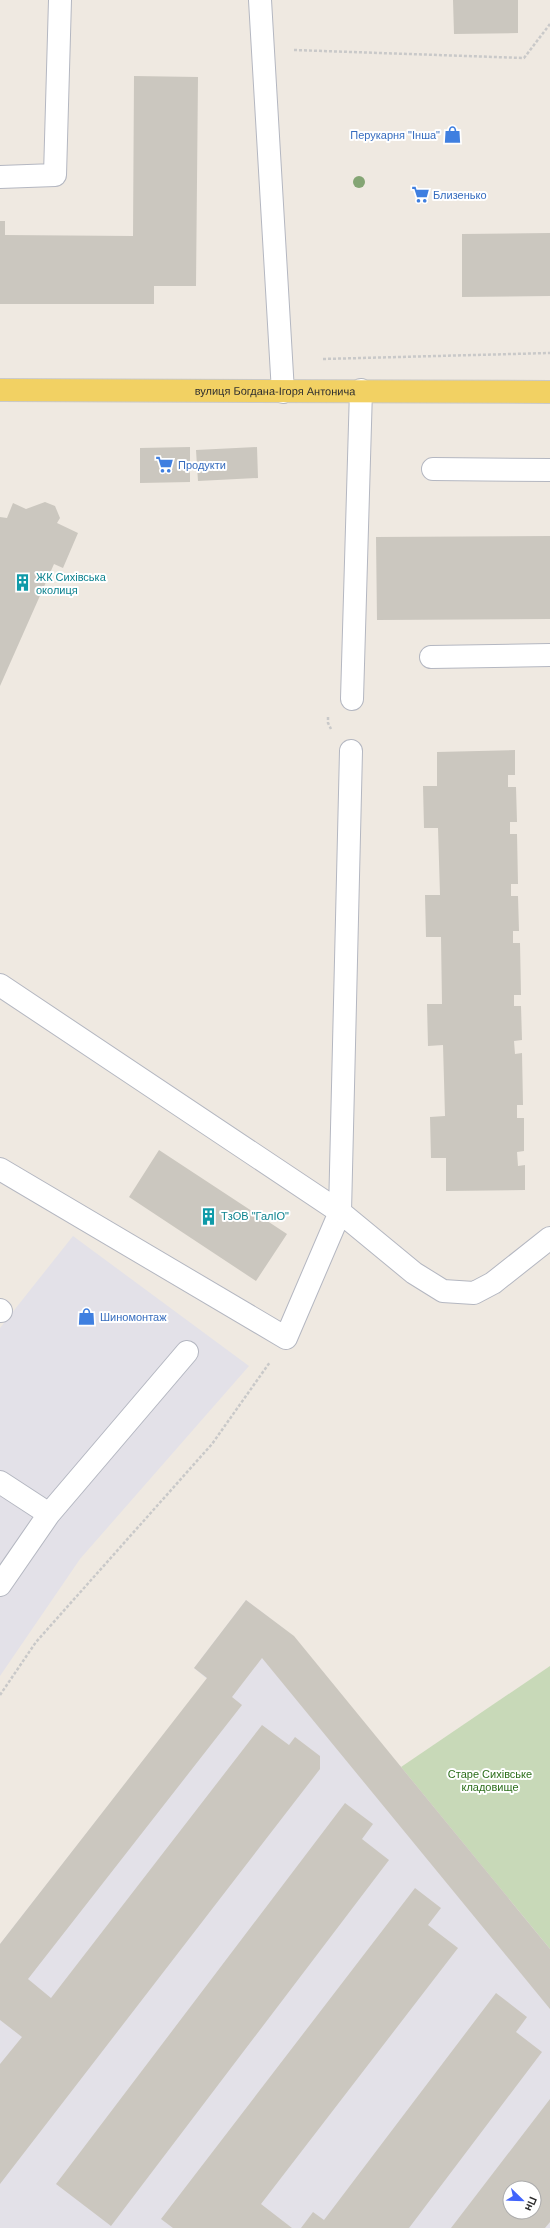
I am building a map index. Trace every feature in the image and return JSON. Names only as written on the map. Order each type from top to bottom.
[{"type":"main road","name":"вулиця Богдана-Ігоря Антонича","points":[[0,390],[282,392],[361,390],[550,392]]},
{"type":"lane","points":[[0,177],[55,175],[60,0]]},
{"type":"lane","points":[[260,0],[282,392]]},
{"type":"lane","points":[[352,699],[361,390]]},
{"type":"lane","points":[[433,469],[550,470]]},
{"type":"lane","points":[[431,657],[550,655]]},
{"type":"lane","points":[[0,1169],[286,1338],[340,1212],[351,751]]},
{"type":"lane","points":[[0,984],[340,1212],[414,1273],[443,1291],[474,1293],[493,1283],[550,1238]]},
{"type":"lane","points":[[0,1585],[49,1514],[187,1352]]},
{"type":"lane","points":[[0,1482],[49,1514]]},
{"type":"path","points":[[263,49],[524,58],[550,24]]},
{"type":"path","points":[[0,1695],[36,1642],[212,1444],[286,1338]]},
{"type":"shaded area","points":[[73,1236],[249,1366],[80,1559],[0,1676],[0,1328]]},
{"type":"shaded area","points":[[246,1600],[284,1629],[550,1949],[550,2228],[0,2228],[0,1944],[207,1679],[194,1668]]},
{"type":"green space","name":"Старе Сихівське кладовище","points":[[550,1666],[550,1949],[401,1767]]},
{"type":"building","points":[[453,0],[518,0],[518,33],[454,34]]},
{"type":"building","points":[[134,76],[198,77],[196,286],[154,286],[154,304],[0,304],[0,221],[5,221],[5,235],[133,236]]},
{"type":"building","points":[[550,233],[550,296],[462,297],[462,234]]},
{"type":"building","name":"Продукти","points":[[190,447],[190,482],[140,483],[140,448]]},
{"type":"building","points":[[257,447],[258,478],[198,481],[196,450]]},
{"type":"building","name":"ЖК Сихівська околиця","points":[[45,502],[55,506],[60,518],[57,523],[78,533],[63,568],[54,564],[0,686],[0,517],[7,518],[13,503],[26,509]]},
{"type":"building","points":[[550,536],[550,619],[377,620],[376,537]]},
{"type":"building","points":[[515,750],[515,775],[508,775],[508,787],[516,787],[517,822],[510,822],[510,834],[517,834],[518,884],[511,884],[511,896],[518,896],[519,931],[513,931],[513,943],[520,943],[521,995],[514,995],[514,1006],[521,1006],[522,1040],[514,1041],[515,1054],[522,1053],[523,1105],[517,1105],[517,1118],[524,1118],[524,1151],[517,1152],[518,1166],[525,1165],[525,1190],[446,1191],[446,1158],[431,1158],[430,1117],[445,1116],[443,1045],[428,1046],[427,1004],[442,1004],[441,937],[426,937],[425,895],[440,895],[438,828],[424,828],[423,786],[437,786],[437,752]]},
{"type":"building","name":"ТзОВ \"ГалІО\"","points":[[159,1150],[287,1234],[256,1281],[129,1197]]},
{"type":"building","points":[[246,1600],[294,1636],[550,1949],[550,2009],[262,1658],[232,1697],[242,1705],[28,1979],[51,1998],[262,1725],[289,1745],[295,1737],[320,1756],[320,1769],[0,2184],[0,2064],[22,2037],[0,2020],[0,1944],[207,1678],[194,1668]]},
{"type":"building","points":[[345,1803],[373,1824],[362,1839],[389,1860],[111,2226],[56,2184]]},
{"type":"building","points":[[415,1888],[441,1908],[428,1925],[458,1948],[261,2204],[292,2228],[173,2228],[161,2219]]},
{"type":"building","points":[[496,1993],[527,2017],[516,2032],[542,2052],[409,2228],[301,2228],[313,2212],[324,2220]]},
{"type":"building","points":[[550,2099],[550,2222],[545,2228],[451,2228]]},
{"type":"place","name":"Перукарня \"Інша\"","points":[[453,135]]},
{"type":"place","name":"Близенько","points":[[420,195]]},
{"type":"place","name":"Продукти","points":[[165,465]]},
{"type":"place","name":"ЖК Сихівська околиця","points":[[23,583]]},
{"type":"place","name":"ТзОВ \"ГалІО\"","points":[[208,1216]]},
{"type":"place","name":"Шиномонтаж","points":[[87,1317]]}]
